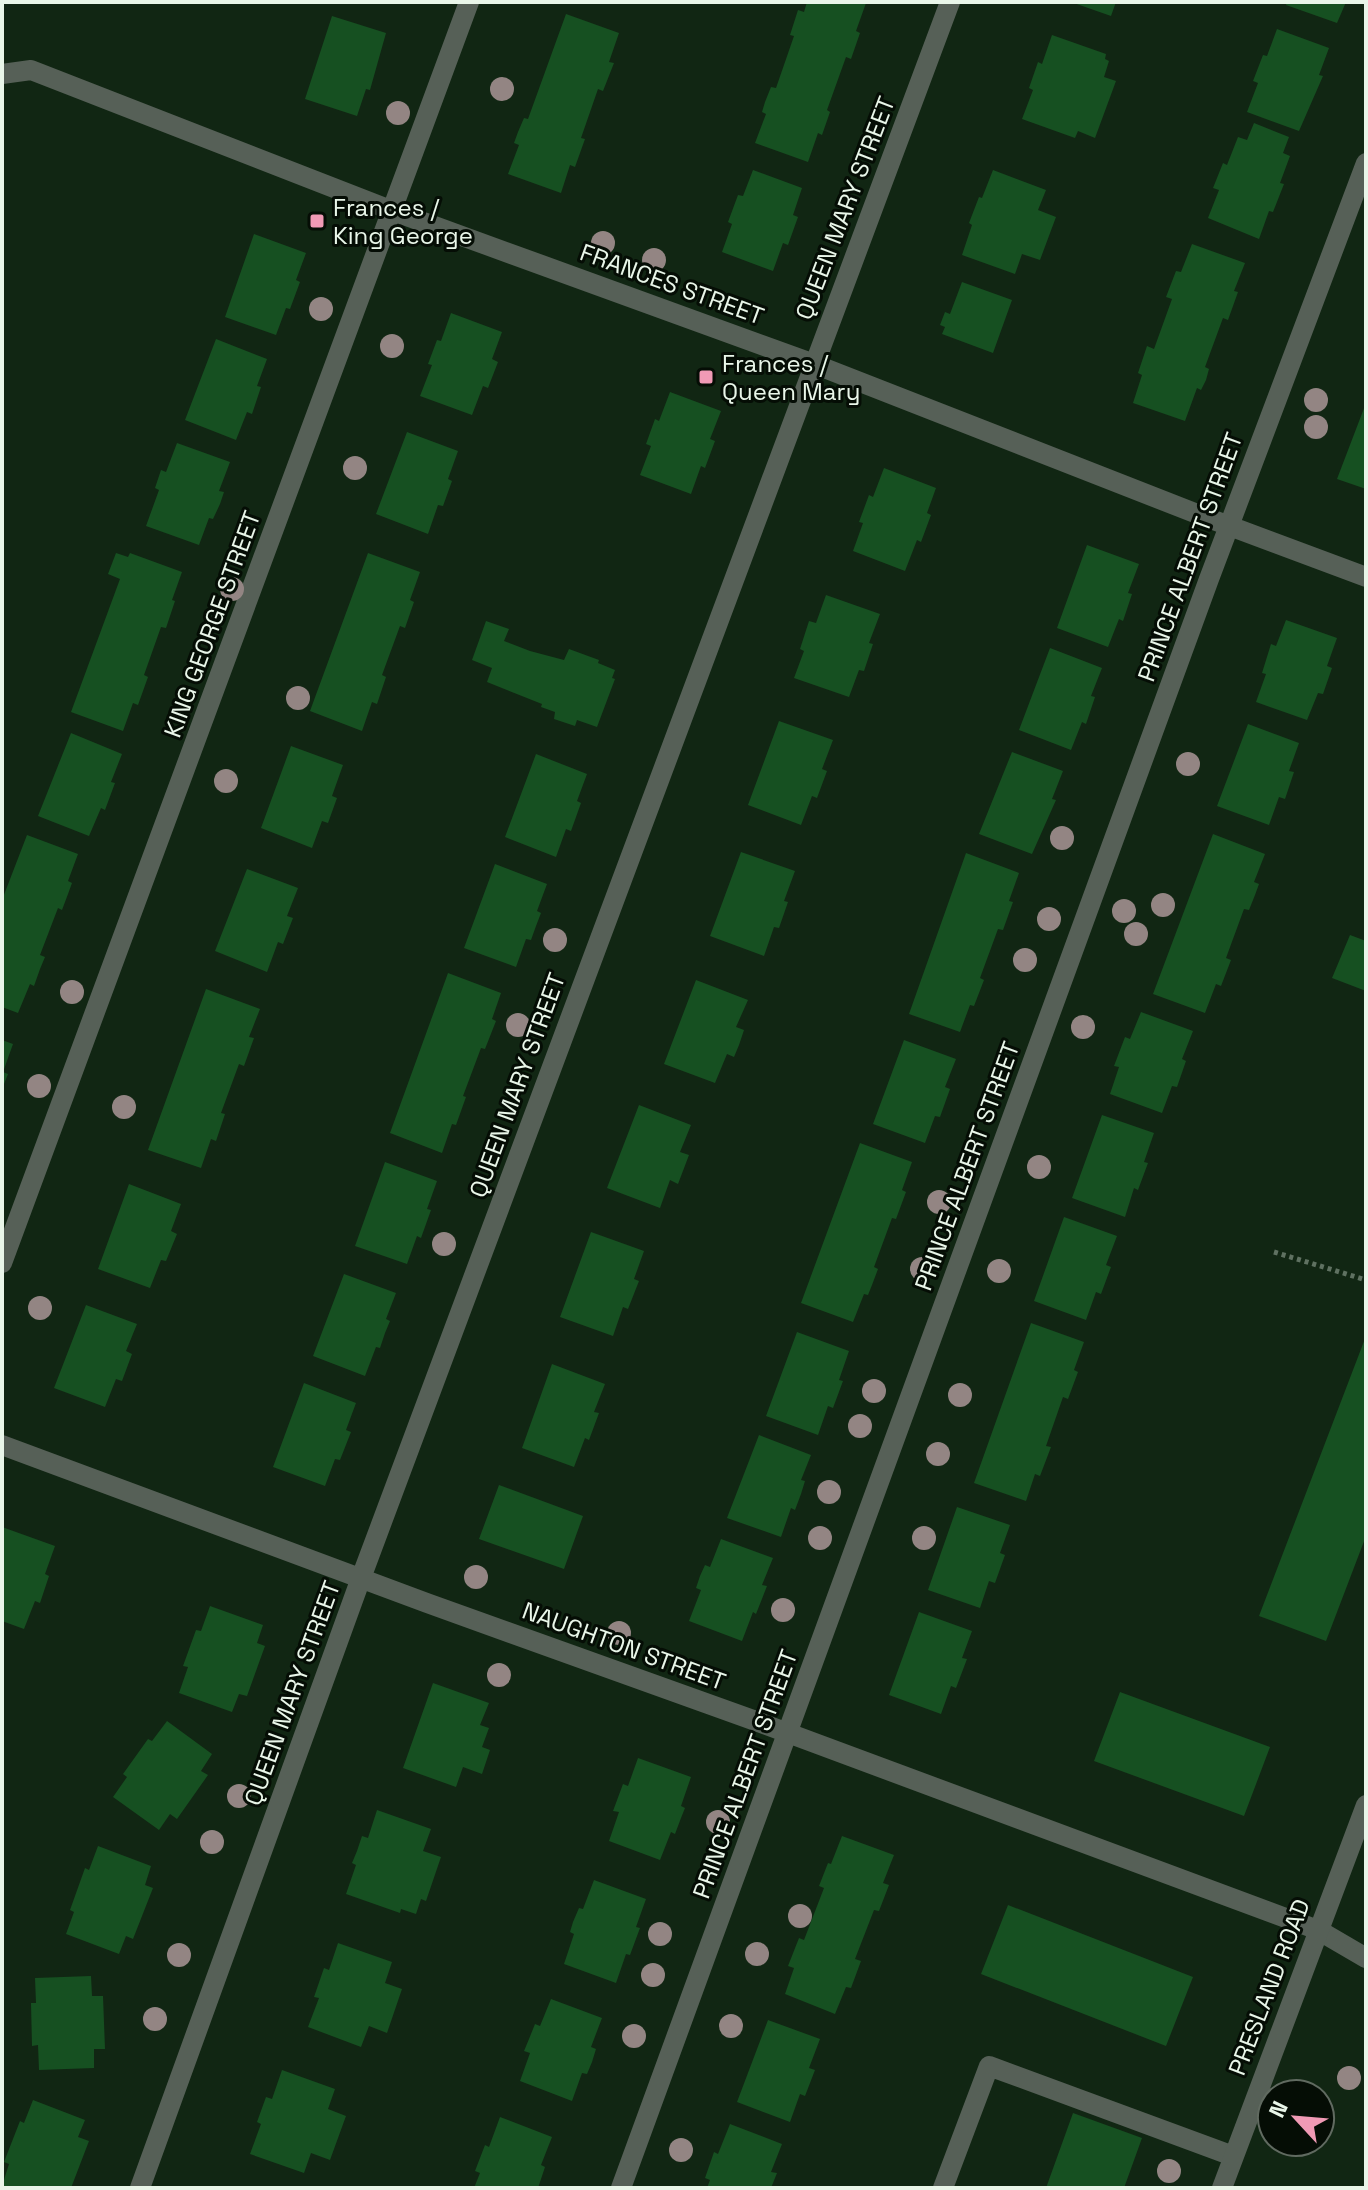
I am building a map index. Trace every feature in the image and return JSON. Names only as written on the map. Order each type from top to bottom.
[{"type":"street","name":"KING GEORGE STREET","points":[[2,1263],[469,2]]},
{"type":"street","name":"QUEEN MARY STREET","points":[[140,2188],[361,1578],[950,2]]},
{"type":"street","name":"FRANCES STREET","points":[[2,74],[31,70],[393,211],[814,364],[1366,577]]},
{"type":"street","name":"PRINCE ALBERT STREET","points":[[621,2188],[1228,526],[1366,163]]},
{"type":"street","name":"NAUGHTON STREET","points":[[2,1445],[1318,1930],[1366,1958]]},
{"type":"street","name":"PRESLAND ROAD","points":[[1222,2188],[1366,1805]]},
{"type":"street","points":[[943,2188],[989,2066],[1233,2156]]},
{"type":"path","points":[[1274,1252],[1366,1280]]},
{"type":"building","points":[[807,2],[866,3],[856,31],[860,33],[851,59],[846,57],[827,110],[830,112],[822,135],[818,133],[808,162],[755,143],[766,114],[762,112],[765,102],[771,87],[776,88],[794,36],[790,35],[798,10],[804,12]]},
{"type":"building","points":[[1071,2],[1116,2],[1111,16]]},
{"type":"building","points":[[1287,2],[1346,2],[1337,23],[1286,5]]},
{"type":"building","points":[[566,14],[619,33],[609,62],[614,63],[603,91],[598,89],[581,138],[585,139],[575,167],[570,165],[561,193],[508,174],[519,145],[514,143],[524,118],[528,119]]},
{"type":"building","points":[[332,16],[386,33],[370,90],[366,89],[357,116],[305,99]]},
{"type":"building","points":[[1277,29],[1329,48],[1319,75],[1323,76],[1299,131],[1247,112],[1258,83],[1253,81]]},
{"type":"building","points":[[1052,35],[1106,54],[1105,59],[1109,61],[1104,77],[1116,81],[1095,138],[1078,131],[1075,138],[1022,119],[1033,90],[1029,88],[1038,62],[1042,64]]},
{"type":"building","points":[[1254,123],[1289,137],[1283,153],[1290,156],[1280,183],[1284,184],[1273,212],[1269,211],[1259,239],[1208,218],[1219,190],[1213,188],[1223,163],[1227,165],[1238,137],[1247,140]]},
{"type":"building","points":[[753,170],[802,188],[793,215],[798,217],[788,245],[783,243],[773,271],[722,252],[738,195],[743,196]]},
{"type":"building","points":[[993,170],[1046,190],[1038,210],[1056,217],[1040,260],[1022,254],[1015,274],[962,255],[972,225],[969,223]]},
{"type":"building","points":[[254,234],[306,253],[296,280],[300,282],[276,335],[225,317]]},
{"type":"building","points":[[1192,244],[1245,263],[1234,291],[1238,292],[1228,320],[1223,318],[1205,367],[1209,369],[1206,380],[1201,390],[1197,388],[1185,421],[1133,403],[1147,346],[1154,349],[1172,299],[1166,297],[1176,271],[1181,272]]},
{"type":"building","points":[[962,282],[1012,300],[993,353],[942,334],[945,327],[940,325],[945,312],[950,314]]},
{"type":"building","points":[[451,313],[502,332],[492,359],[498,362],[488,388],[483,386],[472,415],[420,396],[432,365],[428,364]]},
{"type":"building","points":[[216,339],[267,359],[257,386],[261,387],[252,414],[247,412],[236,440],[185,420]]},
{"type":"building","points":[[670,392],[721,411],[710,439],[715,441],[705,468],[701,466],[691,494],[640,475],[651,446],[646,444],[655,419],[659,421]]},
{"type":"building","points":[[1366,403],[1366,489],[1337,479]]},
{"type":"building","points":[[407,432],[458,451],[443,506],[438,505],[428,534],[376,514]]},
{"type":"building","points":[[177,443],[230,462],[219,491],[224,492],[220,504],[213,519],[209,518],[199,545],[146,526],[159,490],[155,488],[161,470],[166,472]]},
{"type":"building","points":[[884,468],[936,488],[927,513],[931,515],[921,542],[917,540],[905,571],[853,551],[869,495],[873,497]]},
{"type":"building","points":[[1087,545],[1139,564],[1128,593],[1132,594],[1123,621],[1119,619],[1108,647],[1057,628]]},
{"type":"building","points":[[116,553],[128,557],[130,553],[182,572],[166,628],[161,627],[144,675],[148,677],[138,705],[133,703],[123,731],[71,712],[120,579],[108,574]]},
{"type":"building","points":[[368,553],[420,572],[410,600],[414,602],[405,628],[400,626],[382,675],[386,677],[377,704],[372,702],[362,731],[310,711]]},
{"type":"building","points":[[826,595],[880,614],[869,643],[873,644],[864,671],[859,670],[849,697],[794,678],[804,651],[800,649],[809,621],[816,623]]},
{"type":"building","points":[[1286,620],[1337,638],[1327,666],[1332,668],[1323,694],[1318,693],[1307,720],[1256,702],[1266,674],[1262,673],[1271,644],[1276,646]]},
{"type":"building","points":[[486,621],[509,629],[504,641],[530,651],[564,660],[569,649],[599,660],[598,663],[615,670],[612,678],[615,679],[597,727],[577,720],[575,726],[554,719],[555,712],[541,707],[542,704],[487,682],[492,668],[472,660]]},
{"type":"building","points":[[1050,648],[1102,668],[1091,696],[1095,697],[1086,724],[1082,722],[1071,750],[1019,730]]},
{"type":"building","points":[[779,721],[833,740],[822,769],[827,771],[817,798],[812,796],[801,825],[748,805]]},
{"type":"building","points":[[1248,724],[1299,743],[1289,771],[1294,772],[1285,799],[1279,797],[1269,825],[1217,806]]},
{"type":"building","points":[[71,733],[122,754],[105,810],[101,808],[89,836],[38,816]]},
{"type":"building","points":[[291,746],[343,765],[332,796],[337,798],[328,823],[322,821],[312,848],[261,828]]},
{"type":"building","points":[[1012,752],[1063,771],[1052,799],[1056,800],[1032,854],[979,834]]},
{"type":"building","points":[[536,754],[587,774],[571,831],[566,829],[556,857],[505,837]]},
{"type":"building","points":[[1213,834],[1265,854],[1254,882],[1259,884],[1255,895],[1249,910],[1244,909],[1226,958],[1231,960],[1221,986],[1216,984],[1205,1013],[1153,994]]},
{"type":"building","points":[[27,835],[78,854],[62,910],[58,908],[40,955],[45,957],[34,986],[30,984],[18,1013],[2,1007],[2,900]]},
{"type":"building","points":[[741,852],[795,871],[784,901],[788,902],[779,928],[774,927],[764,956],[710,936]]},
{"type":"building","points":[[966,853],[1019,873],[1003,930],[998,929],[980,978],[984,980],[960,1032],[909,1014]]},
{"type":"building","points":[[495,864],[547,884],[531,940],[526,939],[516,967],[464,948]]},
{"type":"building","points":[[247,869],[298,888],[287,916],[293,918],[283,944],[278,942],[267,972],[215,951]]},
{"type":"building","points":[[1350,935],[1366,941],[1366,991],[1332,978]]},
{"type":"building","points":[[448,973],[501,993],[492,1019],[496,1021],[485,1049],[481,1048],[456,1125],[452,1124],[442,1153],[390,1133]]},
{"type":"building","points":[[696,980],[748,1000],[736,1027],[744,1030],[739,1045],[734,1057],[727,1054],[715,1083],[664,1064]]},
{"type":"building","points":[[206,989],[260,1009],[249,1037],[254,1038],[244,1066],[239,1064],[221,1113],[225,1114],[216,1141],[211,1139],[201,1168],[148,1150]]},
{"type":"building","points":[[1141,1012],[1193,1031],[1182,1059],[1186,1061],[1177,1087],[1172,1086],[1162,1113],[1110,1094],[1119,1067],[1114,1066],[1125,1037],[1130,1039]]},
{"type":"building","points":[[2,1040],[13,1044],[3,1072],[8,1074],[2,1089]]},
{"type":"building","points":[[904,1040],[956,1059],[945,1087],[950,1089],[940,1117],[935,1116],[925,1143],[873,1124]]},
{"type":"building","points":[[639,1105],[691,1125],[680,1152],[689,1155],[678,1184],[670,1180],[660,1208],[607,1188]]},
{"type":"building","points":[[1102,1115],[1154,1133],[1144,1162],[1148,1163],[1138,1190],[1134,1188],[1125,1217],[1072,1198]]},
{"type":"building","points":[[860,1143],[912,1162],[902,1190],[906,1192],[896,1219],[892,1218],[874,1267],[878,1269],[853,1322],[801,1303]]},
{"type":"building","points":[[385,1162],[437,1181],[421,1238],[417,1236],[407,1264],[355,1246]]},
{"type":"building","points":[[129,1184],[181,1204],[171,1231],[177,1234],[166,1261],[161,1260],[150,1288],[98,1269]]},
{"type":"building","points":[[1064,1217],[1117,1236],[1106,1265],[1111,1267],[1101,1294],[1096,1292],[1086,1320],[1034,1301]]},
{"type":"building","points":[[591,1232],[644,1251],[634,1279],[639,1281],[628,1309],[623,1307],[613,1336],[560,1317]]},
{"type":"building","points":[[344,1274],[396,1293],[380,1348],[376,1347],[365,1376],[313,1356]]},
{"type":"building","points":[[86,1305],[137,1324],[126,1351],[132,1354],[122,1381],[116,1379],[105,1407],[54,1388]]},
{"type":"building","points":[[1031,1323],[1084,1342],[1074,1370],[1078,1372],[1068,1399],[1063,1397],[1046,1446],[1051,1447],[1040,1476],[1035,1474],[1026,1501],[974,1483]]},
{"type":"building","points":[[797,1332],[849,1351],[839,1380],[843,1381],[833,1408],[828,1406],[818,1435],[766,1416]]},
{"type":"building","points":[[1366,1336],[1366,1536],[1326,1641],[1259,1616]]},
{"type":"building","points":[[552,1364],[605,1384],[594,1412],[599,1413],[589,1440],[585,1438],[574,1467],[522,1448]]},
{"type":"building","points":[[304,1383],[356,1403],[346,1430],[351,1432],[340,1460],[335,1459],[325,1486],[273,1467]]},
{"type":"building","points":[[759,1435],[811,1455],[801,1480],[805,1481],[801,1494],[795,1510],[791,1508],[781,1537],[727,1518]]},
{"type":"building","points":[[499,1485],[583,1516],[564,1569],[479,1539]]},
{"type":"building","points":[[957,1507],[1010,1525],[1000,1553],[1005,1555],[995,1583],[989,1581],[980,1608],[928,1590]]},
{"type":"building","points":[[2,1527],[55,1546],[45,1574],[49,1576],[40,1603],[35,1601],[24,1629],[2,1621]]},
{"type":"building","points":[[721,1539],[773,1558],[762,1585],[767,1586],[742,1641],[689,1621],[701,1590],[696,1588],[700,1576],[705,1565],[710,1567]]},
{"type":"building","points":[[210,1606],[263,1625],[257,1643],[265,1646],[247,1696],[239,1694],[232,1712],[179,1693],[188,1667],[183,1666],[196,1630],[201,1631]]},
{"type":"building","points":[[919,1612],[972,1631],[962,1658],[967,1659],[956,1688],[951,1686],[941,1714],[889,1695]]},
{"type":"building","points":[[433,1683],[489,1703],[480,1725],[489,1728],[482,1747],[490,1750],[482,1774],[463,1767],[456,1787],[403,1768]]},
{"type":"building","points":[[1120,1692],[1270,1747],[1244,1816],[1094,1761]]},
{"type":"building","points":[[167,1721],[212,1754],[201,1771],[208,1775],[177,1819],[170,1814],[159,1830],[113,1797],[127,1777],[123,1774],[148,1739],[152,1741]]},
{"type":"building","points":[[638,1758],[691,1777],[681,1806],[685,1808],[660,1860],[609,1841],[619,1812],[613,1811],[623,1784],[628,1786]]},
{"type":"building","points":[[377,1810],[431,1829],[423,1851],[441,1857],[426,1901],[421,1899],[416,1914],[401,1909],[400,1913],[346,1894],[356,1865],[352,1863],[362,1836],[368,1838]]},
{"type":"building","points":[[842,1836],[894,1855],[883,1883],[889,1885],[879,1911],[874,1910],[855,1959],[861,1961],[851,1988],[846,1987],[835,2014],[785,1994],[794,1968],[788,1966],[799,1938],[804,1940],[824,1888],[819,1886]]},
{"type":"building","points":[[98,1846],[151,1866],[145,1885],[153,1888],[133,1939],[126,1936],[119,1954],[66,1934],[74,1912],[70,1910],[85,1868],[89,1870]]},
{"type":"building","points":[[594,1880],[646,1899],[636,1927],[640,1928],[630,1955],[626,1954],[616,1983],[564,1964],[574,1934],[570,1932],[573,1922],[579,1908],[583,1909]]},
{"type":"building","points":[[1008,1905],[1193,1977],[1166,2046],[981,1974]]},
{"type":"building","points":[[338,1943],[392,1962],[385,1983],[402,1989],[387,2033],[369,2026],[361,2047],[308,2027],[319,1998],[314,1997],[324,1968],[329,1970]]},
{"type":"building","points":[[91,1976],[92,1996],[103,1996],[105,2049],[94,2049],[94,2068],[39,2070],[38,2045],[32,2046],[31,2003],[36,2003],[35,1978]]},
{"type":"building","points":[[551,1999],[602,2018],[591,2047],[596,2049],[592,2062],[587,2074],[582,2073],[572,2101],[520,2081],[530,2053],[524,2051],[535,2024],[540,2026]]},
{"type":"building","points":[[768,2020],[820,2039],[809,2068],[815,2070],[805,2096],[800,2094],[790,2122],[737,2102]]},
{"type":"building","points":[[282,2070],[335,2089],[328,2109],[346,2116],[330,2160],[311,2153],[304,2173],[250,2154],[261,2124],[257,2122],[266,2097],[272,2099]]},
{"type":"building","points":[[33,2100],[85,2120],[78,2137],[89,2141],[71,2188],[2,2186],[9,2164],[4,2162],[20,2121],[24,2123]]},
{"type":"building","points":[[1073,2113],[1142,2138],[1124,2188],[1046,2188]]},
{"type":"building","points":[[500,2117],[552,2137],[541,2165],[545,2167],[538,2188],[474,2188],[480,2173],[475,2171],[485,2145],[489,2147]]},
{"type":"building","points":[[730,2124],[782,2144],[771,2172],[777,2173],[771,2188],[707,2188],[710,2180],[705,2178],[714,2152],[718,2154]]},
{"type":"place","name":"Frances / King George","points":[[317,221]]},
{"type":"place","name":"Frances / Queen Mary","points":[[706,377]]}]
